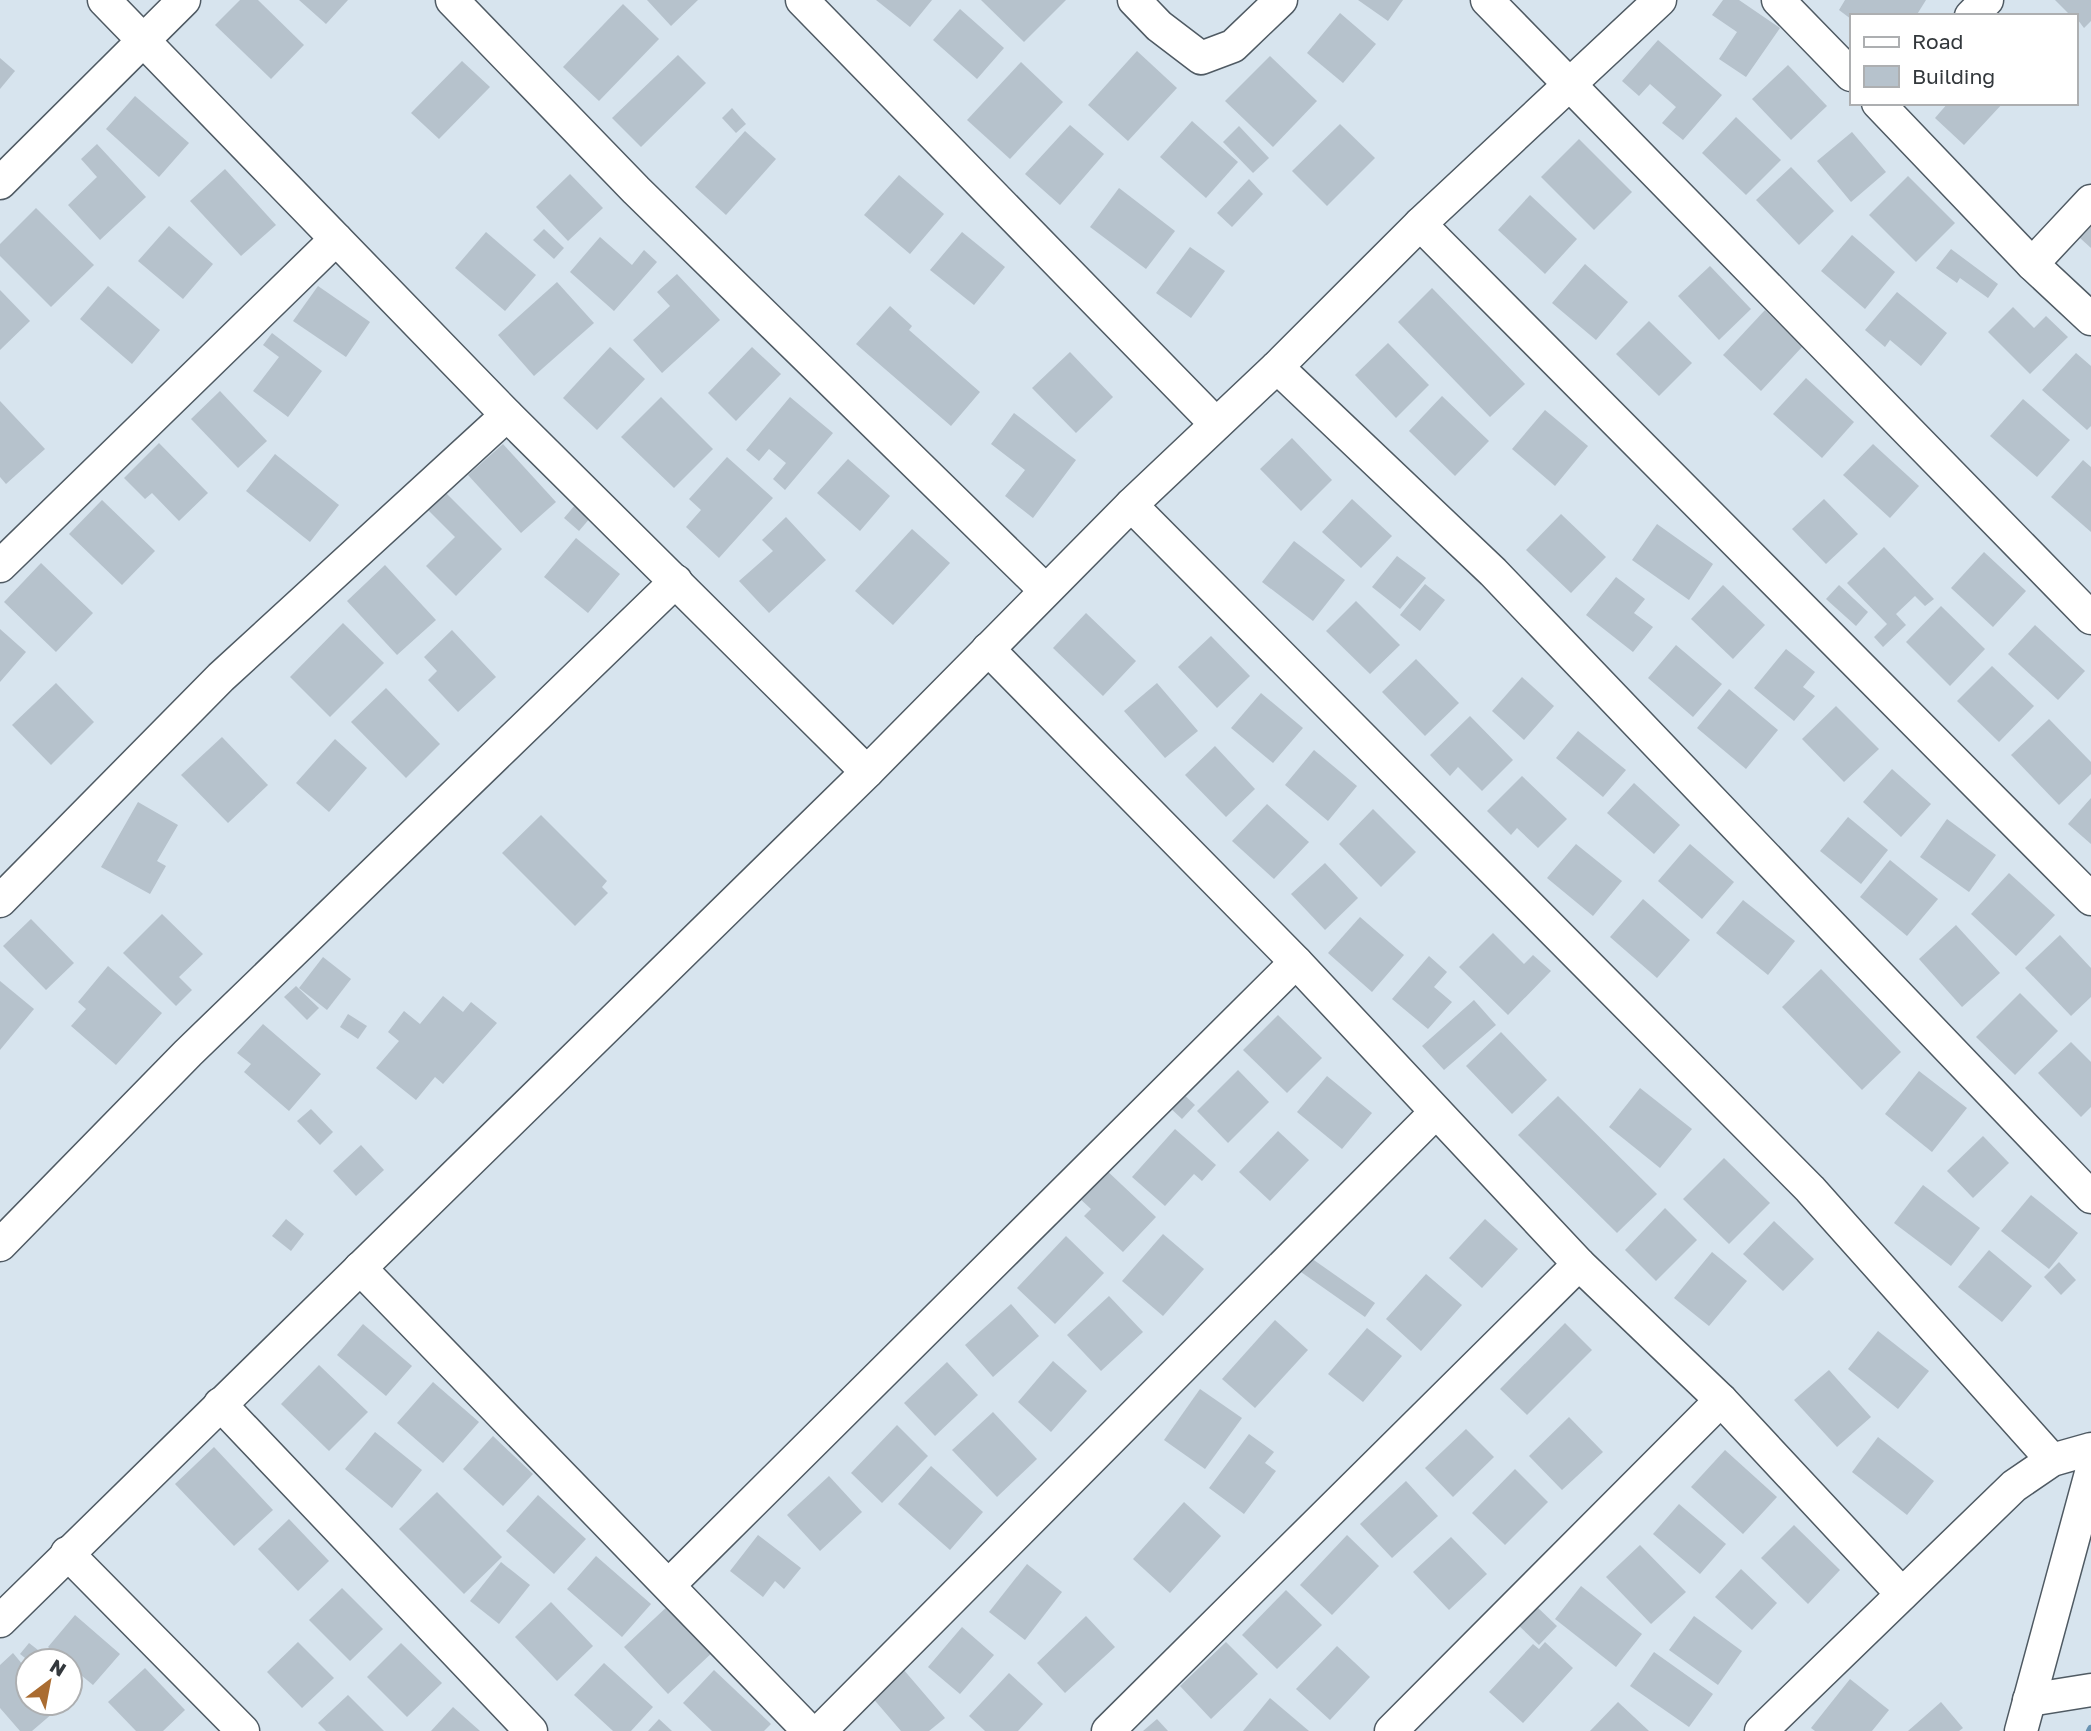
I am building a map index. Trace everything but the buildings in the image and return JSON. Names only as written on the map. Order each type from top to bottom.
[{"type":"street","points":[[104,0],[507,415],[867,772]]},
{"type":"street","points":[[0,183],[184,0]]},
{"type":"street","points":[[452,0],[636,190],[1045,590]]},
{"type":"street","points":[[802,0],[1216,424]]},
{"type":"street","points":[[1134,0],[1159,26],[1201,58],[1233,46],[1281,0]]},
{"type":"street","points":[[1487,0],[2091,618]]},
{"type":"street","points":[[3,1613],[867,772],[1131,505],[1277,367],[1420,224],[1660,0]]},
{"type":"street","points":[[1778,0],[1850,74]]},
{"type":"street","points":[[1973,14],[1987,0]]},
{"type":"street","points":[[1882,105],[2032,264],[2091,319]]},
{"type":"street","points":[[2032,264],[2091,201]]},
{"type":"street","points":[[1420,224],[2091,899]]},
{"type":"street","points":[[0,566],[337,239]]},
{"type":"street","points":[[1277,367],[1493,572],[2091,1197]]},
{"type":"street","points":[[0,901],[221,677],[507,415]]},
{"type":"street","points":[[1131,505],[1810,1189],[2052,1461]]},
{"type":"street","points":[[0,1245],[188,1053],[676,582]]},
{"type":"street","points":[[988,649],[1296,962],[1580,1264],[1721,1400],[1902,1594]]},
{"type":"street","points":[[669,1585],[1296,962]]},
{"type":"street","points":[[820,1731],[1436,1112]]},
{"type":"street","points":[[1108,1731],[1580,1264]]},
{"type":"street","points":[[360,1268],[810,1731]]},
{"type":"street","points":[[1391,1731],[1721,1400]]},
{"type":"street","points":[[220,1404],[531,1731]]},
{"type":"street","points":[[1761,1731],[2014,1486],[2052,1461],[2091,1449]]},
{"type":"street","points":[[2021,1731],[2091,1473]]},
{"type":"street","points":[[66,1553],[243,1731]]},
{"type":"street","points":[[2029,1700],[2091,1690]]}]
